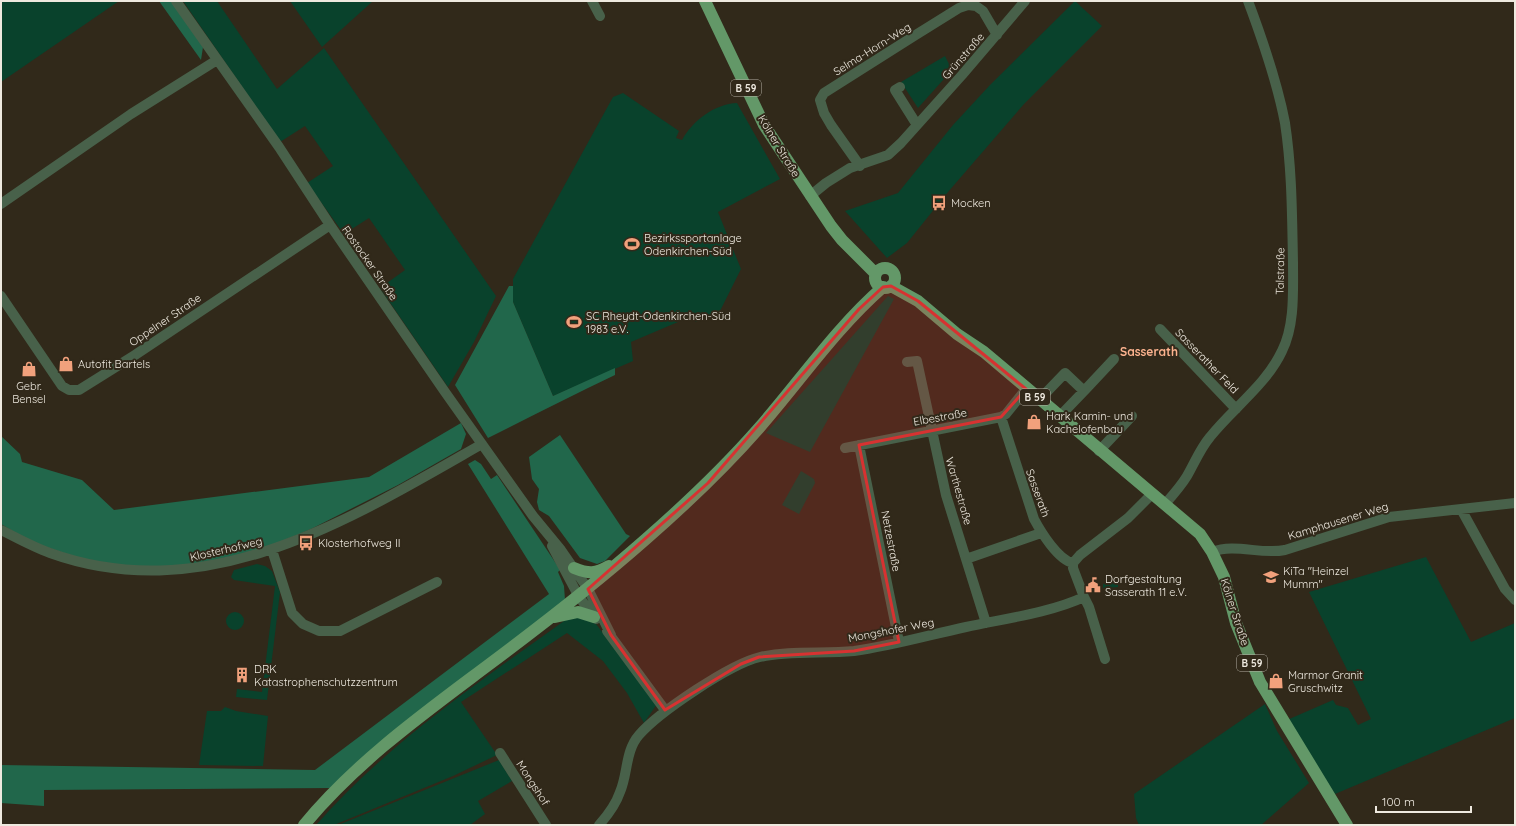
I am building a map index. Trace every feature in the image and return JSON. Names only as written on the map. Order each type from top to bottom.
[{"type":"main road","name":"Kölner Straße","points":[[705,1],[764,125],[810,196],[842,240],[883,279],[902,283],[918,301],[957,334],[984,352],[1038,400],[1200,534],[1212,552],[1224,577],[1236,623],[1260,682],[1347,825]]},
{"type":"main road","points":[[304,825],[341,785],[378,751],[429,710],[584,593],[708,483],[759,427],[883,279]]},
{"type":"main road","points":[[574,568],[583,572],[596,573],[646,539]]},
{"type":"main road","points":[[552,618],[578,612],[594,617]]},
{"type":"street","name":"Rostocker Straße","points":[[176,1],[547,536],[584,593]]},
{"type":"street","points":[[592,1],[600,16]]},
{"type":"street","name":"Grünstraße","points":[[810,196],[826,183],[850,168],[860,166],[888,155],[917,125],[997,35],[1025,1]]},
{"type":"street","name":"Talstraße","points":[[1165,504],[1188,474],[1204,444],[1272,368],[1282,352],[1289,332],[1292,304],[1293,197],[1284,122],[1268,56],[1248,1]]},
{"type":"street","name":"Selma-Horn-Weg","points":[[860,166],[824,113],[820,100],[824,93],[959,8],[968,5],[976,6],[983,11],[997,35]]},
{"type":"street","points":[[1,204],[131,114],[217,60]]},
{"type":"street","points":[[900,87],[895,90],[917,125]]},
{"type":"street","name":"Oppelner Straße","points":[[1,296],[62,386],[69,390],[78,390],[122,364],[330,225]]},
{"type":"street","name":"Sasserather Feld","points":[[1160,329],[1236,409]]},
{"type":"street","points":[[1059,417],[1114,359]]},
{"type":"street","name":"Warthestraße","points":[[908,362],[917,361],[946,495],[986,623]]},
{"type":"street","points":[[1038,400],[1065,373],[1084,391]]},
{"type":"street","points":[[1001,418],[1026,389]]},
{"type":"street","points":[[1099,451],[1132,416]]},
{"type":"street","name":"Elbestraße","points":[[845,448],[931,430],[1001,418]]},
{"type":"street","name":"Sasserath","points":[[1001,418],[1029,505],[1041,533],[1066,561],[1074,563]]},
{"type":"street","name":"Klosterhofweg","points":[[1,530],[32,546],[77,562],[114,568],[150,572],[196,568],[228,563],[272,550],[338,523],[482,444]]},
{"type":"street","name":"Netzestraße","points":[[859,445],[899,642]]},
{"type":"street","points":[[1105,659],[1089,607],[1084,598],[1074,568],[1074,563],[1080,555],[1128,518],[1152,494]]},
{"type":"street","name":"Kamphausener Weg","points":[[1212,552],[1221,548],[1229,548],[1273,552],[1389,517],[1515,502]]},
{"type":"street","points":[[1461,508],[1505,588],[1515,600]]},
{"type":"street","points":[[966,559],[1041,533]]},
{"type":"street","name":"Rostocker Straße","points":[[547,536],[574,568],[584,593]]},
{"type":"street","name":"Klosterhofweg","points":[[272,550],[292,612],[303,624],[319,631],[340,631],[437,582]]},
{"type":"street","points":[[584,593],[594,617],[611,635]]},
{"type":"street","points":[[584,593],[611,635],[665,710],[638,736],[629,754],[621,792],[609,814],[599,825]]},
{"type":"street","name":"Mongshofer Weg","points":[[665,710],[741,664],[760,657],[854,651],[1048,609],[1084,598]]},
{"type":"street","name":"Mongshof","points":[[500,753],[546,825]]},
{"type":"highlighted area","points":[[891,286],[918,301],[1026,389],[1001,417],[859,445],[899,642],[854,651],[759,657],[741,664],[665,710],[611,635],[588,589],[708,483],[859,309],[883,287]]},
{"type":"green space","points":[[1,1],[119,1],[1,82]]},
{"type":"green space","points":[[159,1],[172,1],[203,47],[201,60]]},
{"type":"green space","points":[[183,1],[217,1],[277,89],[324,48],[496,296],[474,342],[448,387],[380,288],[405,270],[369,218],[344,234],[307,183],[333,166],[305,126],[280,142]]},
{"type":"green space","points":[[290,1],[373,1],[322,47]]},
{"type":"green space","points":[[1075,1],[1102,26],[1024,104],[948,192],[907,243],[887,258],[845,211],[898,193],[953,125],[990,85]]},
{"type":"green space","points":[[945,56],[952,70],[918,108],[901,82]]},
{"type":"green space","name":"Bezirkssportanlage Odenkirchen-Süd","points":[[623,93],[679,131],[676,138],[682,140],[692,126],[705,114],[721,106],[737,103],[780,179],[718,212],[741,269],[720,311],[696,322],[692,316],[631,342],[633,361],[553,396],[513,302],[513,279],[613,97]]},
{"type":"green space","points":[[509,286],[513,286],[513,302],[553,396],[615,368],[615,375],[488,438],[455,385]]},
{"type":"green space","points":[[888,296],[894,299],[810,452],[766,433]]},
{"type":"green space","points":[[461,423],[466,434],[461,449],[398,485],[311,529],[230,563],[160,571],[88,561],[31,542],[1,524],[1,436],[20,454],[22,462],[82,480],[114,510],[369,477]]},
{"type":"green space","points":[[560,435],[626,534],[630,536],[605,561],[597,564],[580,558],[549,516],[539,510],[537,502],[539,489],[532,479],[529,457]]},
{"type":"green space","points":[[475,460],[481,464],[491,479],[497,475],[557,565],[560,570],[558,572],[564,586],[565,600],[333,788],[44,790],[44,806],[1,803],[1,765],[315,770],[549,594],[468,464]]},
{"type":"green space","points":[[801,471],[814,479],[815,483],[799,514],[782,505]]},
{"type":"green space","points":[[1426,557],[1471,642],[1515,623],[1515,718],[1335,794],[1287,720],[1333,700],[1336,705],[1348,708],[1358,725],[1371,719],[1309,592]]},
{"type":"green space","points":[[257,564],[265,566],[272,571],[280,592],[267,700],[236,697],[237,689],[262,692],[275,586],[234,580],[231,577],[234,570]]},
{"type":"green space","points":[[1118,582],[1118,587],[1103,588],[1103,584]]},
{"type":"green space","points":[[235,612],[241,615],[244,621],[241,627],[235,630],[229,627],[226,621],[229,615]]},
{"type":"green space","points":[[571,616],[593,620],[657,704],[644,723],[627,693],[603,661],[567,633],[461,702],[497,755],[453,776],[334,825],[316,825],[374,766],[405,739],[470,688]]},
{"type":"green space","points":[[1265,704],[1277,731],[1309,783],[1261,825],[1139,825],[1136,818],[1134,794]]},
{"type":"green space","points":[[225,707],[236,711],[268,716],[263,766],[199,765],[207,711],[221,711]]},
{"type":"green space","points":[[499,760],[512,781],[478,801],[485,814],[470,825],[338,825]]},
{"type":"place","name":"Mocken","points":[[939,203]]},
{"type":"place","name":"Bezirkssportanlage Odenkirchen-Süd","points":[[632,244]]},
{"type":"place","name":"SC Rheydt-Odenkirchen-Süd 1983 e.V.","points":[[574,322]]},
{"type":"place","name":"Autofit Bartels","points":[[66,364]]},
{"type":"place","name":"Gebr. Bensel","points":[[29,369]]},
{"type":"place","name":"Hark Kamin- und Kachelofenbau","points":[[1034,422]]},
{"type":"place","name":"Klosterhofweg II","points":[[306,543]]},
{"type":"place","name":"KiTa \"Heinzel Mumm\"","points":[[1271,577]]},
{"type":"place","name":"Dorfgestaltung Sasserath 11 e.V.","points":[[1093,585]]},
{"type":"place","name":"DRK Katastrophenschutzzentrum","points":[[242,675]]},
{"type":"place","name":"Marmor Granit Gruschwitz","points":[[1276,681]]},
{"type":"district","name":"Sasserath","points":[[1149,352]]}]
